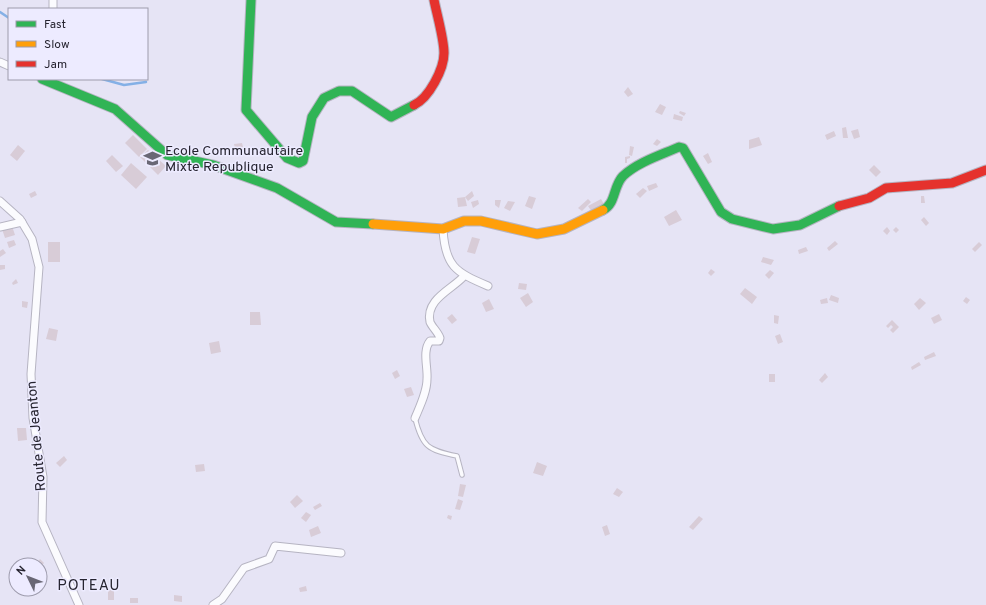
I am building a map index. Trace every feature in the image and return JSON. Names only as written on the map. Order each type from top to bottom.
[{"type":"street","points":[[251,0],[246,110],[287,158],[299,163],[303,161],[312,117],[324,98],[339,91],[352,91],[391,117],[421,102],[436,81],[444,53],[434,0]]},
{"type":"street","points":[[45,80],[115,109],[167,155],[213,166],[277,188],[336,222],[443,229],[464,221],[481,221],[537,234],[564,229],[608,208],[613,199],[616,186],[623,176],[643,163],[679,146],[683,148],[721,212],[732,219],[773,229],[800,225],[845,203],[869,198],[886,188],[952,183],[986,170]]},
{"type":"street","name":"Route de Jeanton","points":[[0,201],[22,222],[32,239],[39,267],[31,374],[33,418],[43,477],[42,522],[79,605]]},
{"type":"street","points":[[0,227],[22,222]]},
{"type":"street","points":[[443,229],[444,250],[456,269],[464,276],[488,286]]},
{"type":"street","points":[[415,418],[422,403],[427,379],[426,364],[428,344],[430,341],[439,341],[440,338],[431,324],[430,317],[433,305],[438,298],[464,276]]},
{"type":"street","points":[[213,605],[222,600],[244,568],[269,559],[275,546],[341,553]]},
{"type":"lane","points":[[415,418],[420,437],[434,452],[457,456],[462,475]]},
{"type":"building","points":[[628,87],[633,94],[628,97],[624,92]]},
{"type":"building","points":[[660,104],[666,107],[662,115],[655,112]]},
{"type":"building","points":[[680,111],[686,113],[684,116],[679,113]]},
{"type":"building","points":[[674,114],[683,117],[682,121],[673,119]]},
{"type":"building","points":[[846,127],[848,138],[843,138],[842,128]]},
{"type":"building","points":[[858,129],[860,137],[854,139],[851,131]]},
{"type":"building","points":[[834,131],[836,136],[827,140],[825,135]]},
{"type":"building","points":[[133,135],[147,149],[139,157],[125,143]]},
{"type":"building","points":[[759,137],[762,145],[749,149],[749,140]]},
{"type":"building","points":[[657,139],[661,142],[657,146],[653,144]]},
{"type":"building","points":[[242,143],[243,147],[235,148],[234,144]]},
{"type":"building","points":[[18,145],[25,151],[17,161],[10,155]]},
{"type":"building","points":[[630,146],[634,147],[632,156],[629,155]]},
{"type":"building","points":[[222,147],[228,147],[228,149],[222,152]]},
{"type":"building","points":[[148,150],[166,166],[158,175],[140,157]]},
{"type":"building","points":[[708,153],[712,162],[708,164],[703,156]]},
{"type":"building","points":[[112,155],[123,166],[116,172],[106,161]]},
{"type":"building","points":[[630,156],[630,158],[627,159],[627,163],[625,163],[625,157]]},
{"type":"building","points":[[131,163],[147,177],[136,189],[121,175]]},
{"type":"building","points":[[874,165],[881,172],[876,177],[869,170]]},
{"type":"building","points":[[656,183],[658,187],[649,191],[647,186]]},
{"type":"building","points":[[643,188],[647,191],[640,198],[636,194]]},
{"type":"building","points":[[35,191],[37,195],[31,198],[29,194]]},
{"type":"building","points":[[472,191],[474,196],[468,201],[465,197]]},
{"type":"building","points":[[529,196],[536,198],[532,209],[525,206]]},
{"type":"building","points":[[921,196],[924,196],[925,203],[921,203]]},
{"type":"building","points":[[465,197],[467,206],[458,207],[457,198]]},
{"type":"building","points":[[588,199],[591,202],[582,211],[578,208]]},
{"type":"building","points":[[601,199],[604,204],[592,212],[588,206]]},
{"type":"building","points":[[478,200],[479,204],[473,208],[471,202]]},
{"type":"building","points":[[495,200],[501,200],[499,208],[495,205]]},
{"type":"building","points":[[508,201],[515,202],[510,211],[504,208]]},
{"type":"building","points":[[676,210],[682,220],[669,226],[664,217]]},
{"type":"building","points":[[924,217],[929,223],[926,226],[921,220]]},
{"type":"building","points":[[12,226],[15,235],[5,238],[2,229]]},
{"type":"building","points":[[887,227],[890,231],[887,235],[883,231]]},
{"type":"building","points":[[896,227],[899,230],[896,233],[893,230]]},
{"type":"building","points":[[472,237],[480,239],[475,254],[467,252]]},
{"type":"building","points":[[14,240],[16,245],[9,248],[7,242]]},
{"type":"building","points":[[835,241],[838,244],[829,251],[827,248]]},
{"type":"building","points":[[48,242],[60,242],[60,262],[48,262]]},
{"type":"building","points":[[979,242],[982,245],[975,252],[972,249]]},
{"type":"building","points":[[806,247],[808,251],[799,254],[798,250]]},
{"type":"building","points":[[3,249],[6,253],[0,257],[0,251]]},
{"type":"building","points":[[763,257],[774,260],[771,265],[761,262]]},
{"type":"building","points":[[0,265],[5,265],[5,269],[0,270]]},
{"type":"building","points":[[711,269],[715,272],[711,276],[708,273]]},
{"type":"building","points":[[770,270],[774,273],[769,279],[765,275]]},
{"type":"building","points":[[16,279],[18,283],[13,285],[12,283]]},
{"type":"building","points":[[519,283],[527,284],[526,290],[518,289]]},
{"type":"building","points":[[745,288],[757,297],[752,304],[740,294]]},
{"type":"building","points":[[528,293],[533,302],[526,307],[520,298]]},
{"type":"building","points":[[831,295],[839,298],[838,303],[829,300]]},
{"type":"building","points":[[966,297],[970,300],[967,304],[963,301]]},
{"type":"building","points":[[827,298],[828,303],[821,304],[820,300]]},
{"type":"building","points":[[920,298],[926,303],[919,310],[914,304]]},
{"type":"building","points":[[489,299],[494,309],[486,312],[482,303]]},
{"type":"building","points":[[22,301],[28,302],[27,308],[22,307]]},
{"type":"building","points":[[250,312],[260,312],[261,325],[250,325]]},
{"type":"building","points":[[452,314],[457,320],[452,324],[447,318]]},
{"type":"building","points":[[939,314],[942,320],[934,324],[931,318]]},
{"type":"building","points":[[774,315],[779,316],[778,324],[774,323]]},
{"type":"building","points":[[892,320],[899,327],[893,333],[890,330],[893,327],[891,325],[888,328],[886,326]]},
{"type":"building","points":[[49,328],[58,330],[56,341],[46,339]]},
{"type":"building","points":[[780,334],[783,342],[778,344],[775,336]]},
{"type":"building","points":[[219,341],[221,352],[211,354],[209,343]]},
{"type":"building","points":[[934,352],[936,356],[925,360],[924,357]]},
{"type":"building","points":[[919,362],[921,365],[912,370],[911,367]]},
{"type":"building","points":[[397,370],[400,376],[395,379],[392,373]]},
{"type":"building","points":[[825,373],[828,377],[822,383],[819,380]]},
{"type":"building","points":[[769,374],[775,374],[775,382],[769,382]]},
{"type":"building","points":[[411,387],[414,395],[407,397],[404,389]]},
{"type":"building","points":[[17,428],[26,428],[27,440],[18,441]]},
{"type":"building","points":[[64,456],[67,460],[60,467],[56,463]]},
{"type":"building","points":[[537,462],[547,466],[543,476],[533,473]]},
{"type":"building","points":[[204,464],[205,471],[196,472],[195,465]]},
{"type":"building","points":[[460,484],[466,485],[463,497],[458,496]]},
{"type":"building","points":[[617,488],[623,492],[619,497],[613,494]]},
{"type":"building","points":[[297,495],[303,501],[295,508],[290,502]]},
{"type":"building","points":[[458,499],[463,501],[460,510],[455,509]]},
{"type":"building","points":[[320,503],[322,506],[315,510],[313,507]]},
{"type":"building","points":[[306,512],[311,515],[306,522],[301,518]]},
{"type":"building","points":[[448,515],[452,516],[451,520],[447,518]]},
{"type":"building","points":[[699,516],[703,519],[693,530],[689,527]]},
{"type":"building","points":[[607,525],[610,534],[605,536],[602,527]]},
{"type":"building","points":[[318,526],[321,533],[311,537],[309,530]]},
{"type":"building","points":[[306,586],[307,591],[300,592],[299,588]]},
{"type":"building","points":[[108,590],[114,590],[114,600],[108,600]]},
{"type":"building","points":[[174,595],[182,596],[182,602],[174,601]]},
{"type":"building","points":[[130,598],[138,598],[138,603],[130,603]]},
{"type":"waterway","points":[[0,12],[8,17]]},
{"type":"waterway","points":[[106,80],[124,85],[146,82]]},
{"type":"traffic: fast","points":[[251,0],[246,110],[287,158],[299,163],[303,161],[312,117],[324,98],[339,91],[352,91],[391,117],[414,105]]},
{"type":"traffic: fast","points":[[44,80],[115,109],[167,155],[213,165],[277,188],[336,222],[373,224]]},
{"type":"traffic: fast","points":[[603,210],[610,204],[617,185],[623,176],[629,171],[657,156],[679,147],[683,148],[721,212],[732,219],[773,229],[800,225],[839,206]]},
{"type":"traffic: slow","points":[[373,224],[443,229],[464,221],[481,221],[537,234],[564,229],[603,210]]},
{"type":"traffic: jam","points":[[414,105],[430,90],[435,82],[443,60],[443,41],[434,0]]},
{"type":"traffic: jam","points":[[839,206],[869,198],[886,188],[952,183],[986,170]]},
{"type":"place","name":"Ecole Communautaire Mixte Republique","points":[[152,159]]},
{"type":"district","name":"POTEAU","points":[[89,586]]}]
